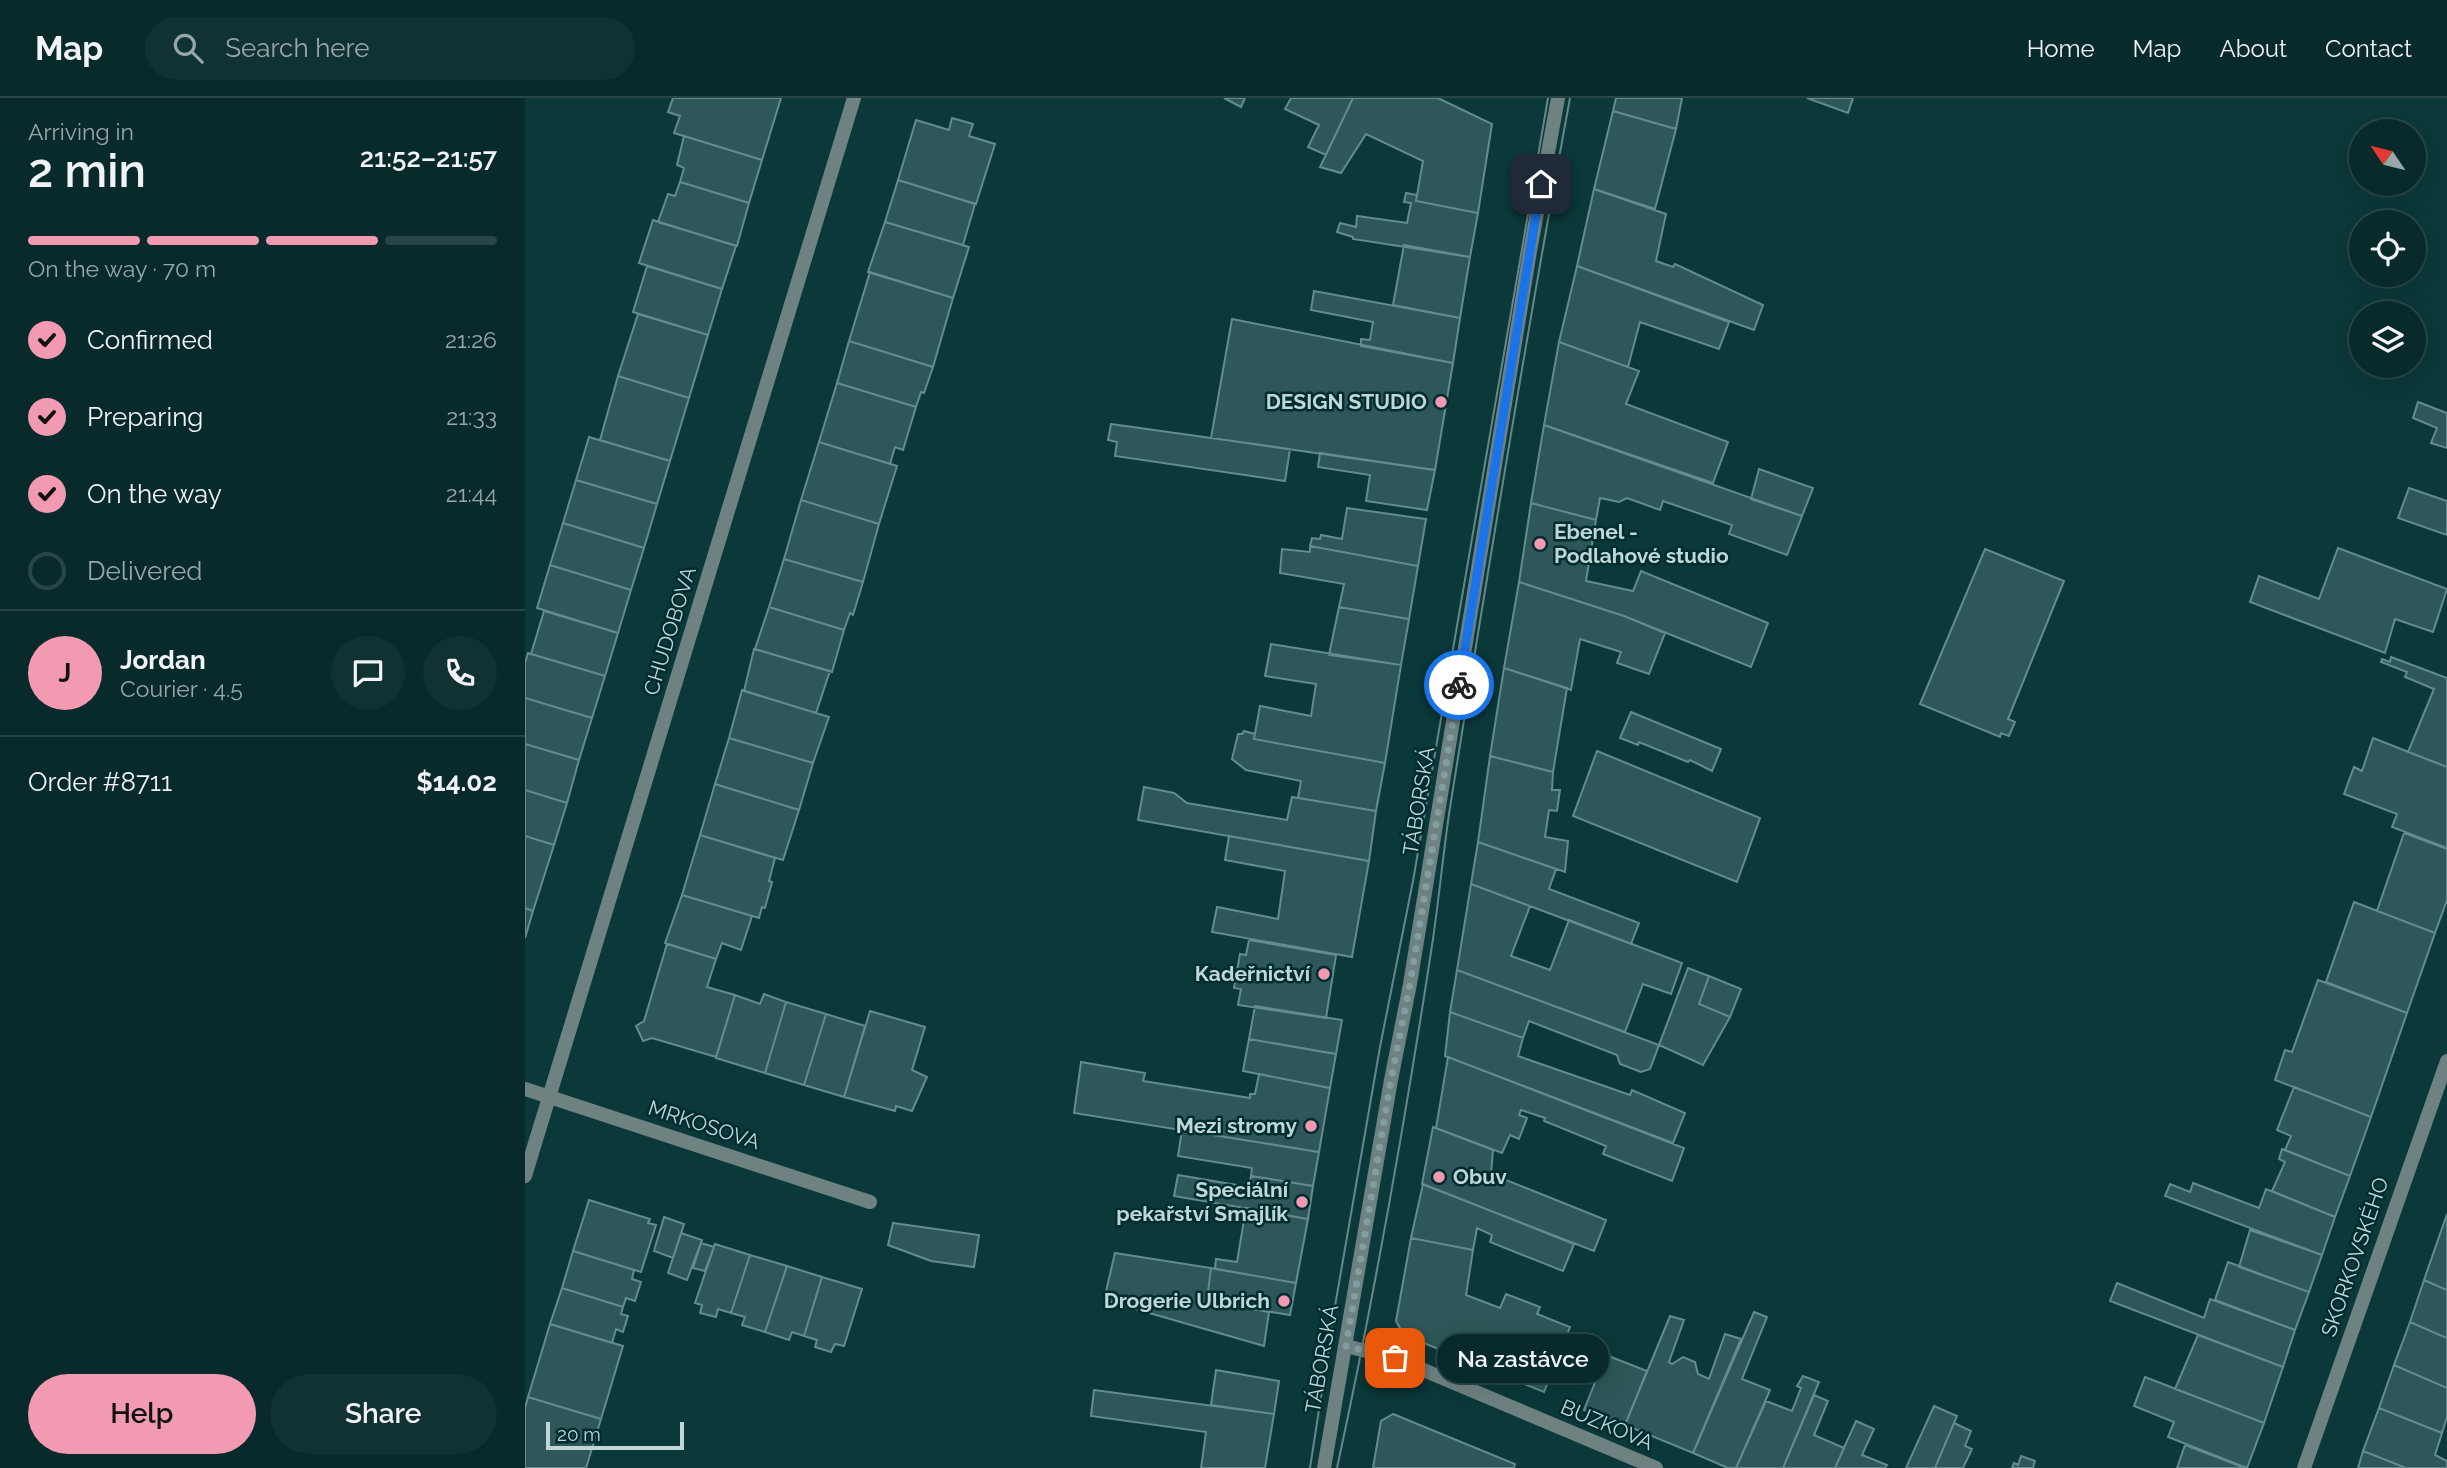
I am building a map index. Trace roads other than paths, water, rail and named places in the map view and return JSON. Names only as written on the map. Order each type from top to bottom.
[{"type":"street","name":"CHUDOBOVA","points":[[525,1176],[854,98]]},
{"type":"street","name":"TÁBORSKÁ","points":[[1324,1468],[1412,971],[1530,251],[1558,98]]},
{"type":"street","name":"SKORKOVSKÉHO","points":[[2304,1468],[2447,1061]]},
{"type":"street","name":"MRKOSOVA","points":[[525,1089],[870,1202]]},
{"type":"street","name":"BUZKOVA","points":[[1346,1346],[1395,1358],[1656,1468]]},
{"type":"tram line","points":[[1310,1468],[1335,1306],[1380,1047],[1413,881],[1548,98]]},
{"type":"tram line","points":[[1337,1468],[1401,1138],[1478,635],[1570,98]]},
{"type":"place","name":"DESIGN STUDIO","points":[[1441,402]]},
{"type":"place","name":"Ebenel - Podlahové studio","points":[[1540,544]]},
{"type":"place","name":"Kadeřnictví","points":[[1324,974]]},
{"type":"place","name":"Mezi stromy","points":[[1311,1126]]},
{"type":"place","name":"Obuv","points":[[1439,1177]]},
{"type":"place","name":"Speciální pekařství Smajlík","points":[[1302,1202]]},
{"type":"place","name":"Drogerie Ulbrich","points":[[1284,1301]]},
{"type":"place","name":"Na zastávce","points":[[1395,1358]]}]
